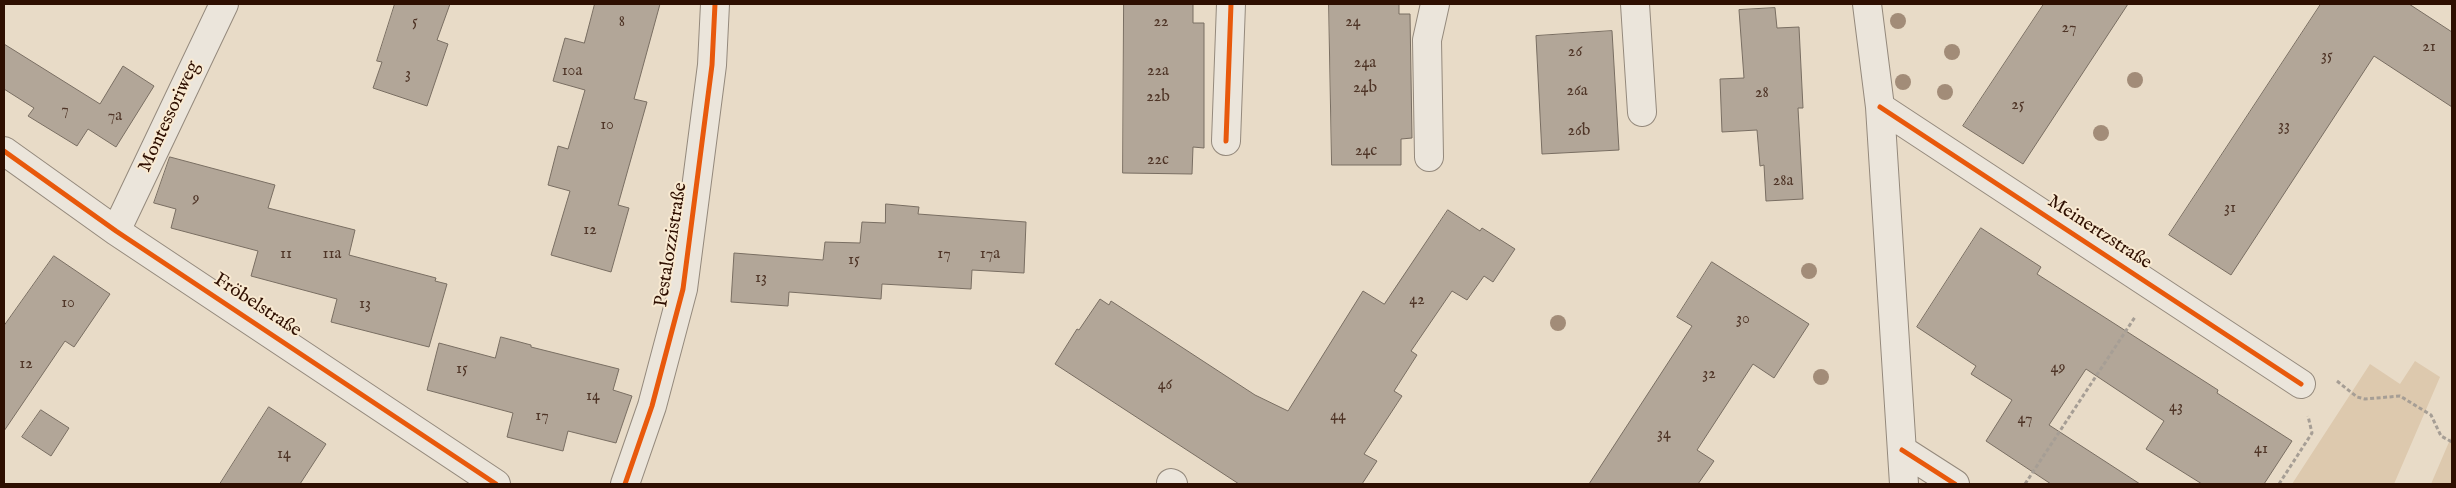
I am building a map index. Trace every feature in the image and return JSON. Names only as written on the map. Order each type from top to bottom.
[{"type":"street","name":"Montessoriweg","points":[[116,231],[224,4]]},
{"type":"street","name":"Pestalozzistraße","points":[[625,484],[652,406],[683,289],[712,65],[715,4]]},
{"type":"street","points":[[1226,140],[1231,4]]},
{"type":"street","points":[[1429,157],[1427,40],[1435,4]]},
{"type":"street","points":[[1635,4],[1642,112]]},
{"type":"street","points":[[1866,4],[1880,106],[1904,484]]},
{"type":"street","name":"Meinertzstraße","points":[[1880,106],[2301,384]]},
{"type":"street","name":"Fröbelstraße","points":[[4,151],[116,231],[496,484]]},
{"type":"street","points":[[1902,450],[1955,484]]},
{"type":"path","points":[[2025,484],[2155,287]]},
{"type":"path","points":[[2337,381],[2357,397],[2365,399],[2400,396],[2430,414],[2441,436],[2452,442]]},
{"type":"path","points":[[2279,484],[2312,433],[2301,384]]},
{"type":"shaded area","points":[[2415,361],[2440,377],[2394,484],[2292,484],[2370,364],[2400,384]]},
{"type":"shaded area","points":[[2452,435],[2452,484],[2431,484]]},
{"type":"building","points":[[395,4],[450,4],[437,40],[448,44],[427,106],[373,88],[382,62],[377,61]]},
{"type":"building","points":[[595,4],[660,4],[634,99],[647,102],[618,205],[629,208],[611,272],[551,255],[570,191],[548,185],[558,146],[568,149],[585,90],[553,81],[565,38],[584,43]]},
{"type":"building","points":[[1124,4],[1193,4],[1193,23],[1204,23],[1204,148],[1193,147],[1192,174],[1123,173]]},
{"type":"building","points":[[1329,4],[1399,4],[1399,14],[1410,14],[1412,138],[1401,139],[1401,165],[1332,165]]},
{"type":"building","points":[[2044,4],[2128,4],[2023,164],[1963,126]]},
{"type":"building","points":[[2321,4],[2409,4],[2452,32],[2452,107],[2374,56],[2231,275],[2169,235]]},
{"type":"building","points":[[1775,8],[1777,28],[1799,27],[1803,108],[1798,108],[1803,199],[1766,201],[1764,165],[1760,166],[1757,130],[1722,132],[1720,79],[1744,78],[1739,10]]},
{"type":"building","points":[[1612,31],[1619,150],[1542,154],[1536,36]]},
{"type":"building","points":[[4,44],[100,104],[123,66],[154,86],[116,147],[88,129],[77,146],[28,116],[34,108],[4,89]]},
{"type":"building","points":[[170,157],[275,185],[268,208],[355,230],[349,255],[436,278],[435,281],[447,284],[429,347],[331,322],[337,299],[251,276],[258,251],[171,228],[176,209],[154,203]]},
{"type":"building","points":[[886,204],[919,207],[918,214],[1026,222],[1024,273],[972,270],[971,289],[882,284],[881,299],[789,292],[788,306],[731,302],[734,253],[823,260],[825,242],[860,243],[862,222],[885,223]]},
{"type":"building","points":[[1448,210],[1480,231],[1482,228],[1515,249],[1493,282],[1484,276],[1467,300],[1452,291],[1411,351],[1417,355],[1394,391],[1402,396],[1364,454],[1377,461],[1362,484],[1239,484],[1055,364],[1077,329],[1079,330],[1100,299],[1109,305],[1111,301],[1255,395],[1288,411],[1363,291],[1384,304]]},
{"type":"building","points":[[1981,228],[2041,267],[2037,274],[2218,390],[2217,393],[2292,441],[2264,484],[2202,484],[2146,449],[2164,421],[2086,369],[2049,425],[2140,484],[2051,484],[1986,441],[2012,400],[1971,374],[1976,366],[1917,327]]},
{"type":"building","points":[[54,256],[110,294],[74,347],[65,341],[4,431],[4,326]]},
{"type":"building","points":[[1712,262],[1809,324],[1774,378],[1753,364],[1697,450],[1714,461],[1698,484],[1589,484],[1692,326],[1677,317]]},
{"type":"building","points":[[501,337],[531,345],[531,347],[619,369],[613,390],[632,396],[616,443],[568,431],[563,451],[507,437],[513,413],[427,390],[439,343],[495,358]]},
{"type":"building","points":[[269,407],[326,444],[300,484],[220,484]]},
{"type":"building","points":[[41,410],[69,428],[51,456],[22,437]]},
{"type":"cycle path","points":[[625,484],[652,406],[683,289],[712,65],[715,4]]},
{"type":"cycle path","points":[[1226,141],[1231,4]]},
{"type":"cycle path","points":[[1880,107],[2301,384]]},
{"type":"cycle path","points":[[4,151],[116,231],[496,484]]},
{"type":"cycle path","points":[[1902,450],[1955,484]]}]
